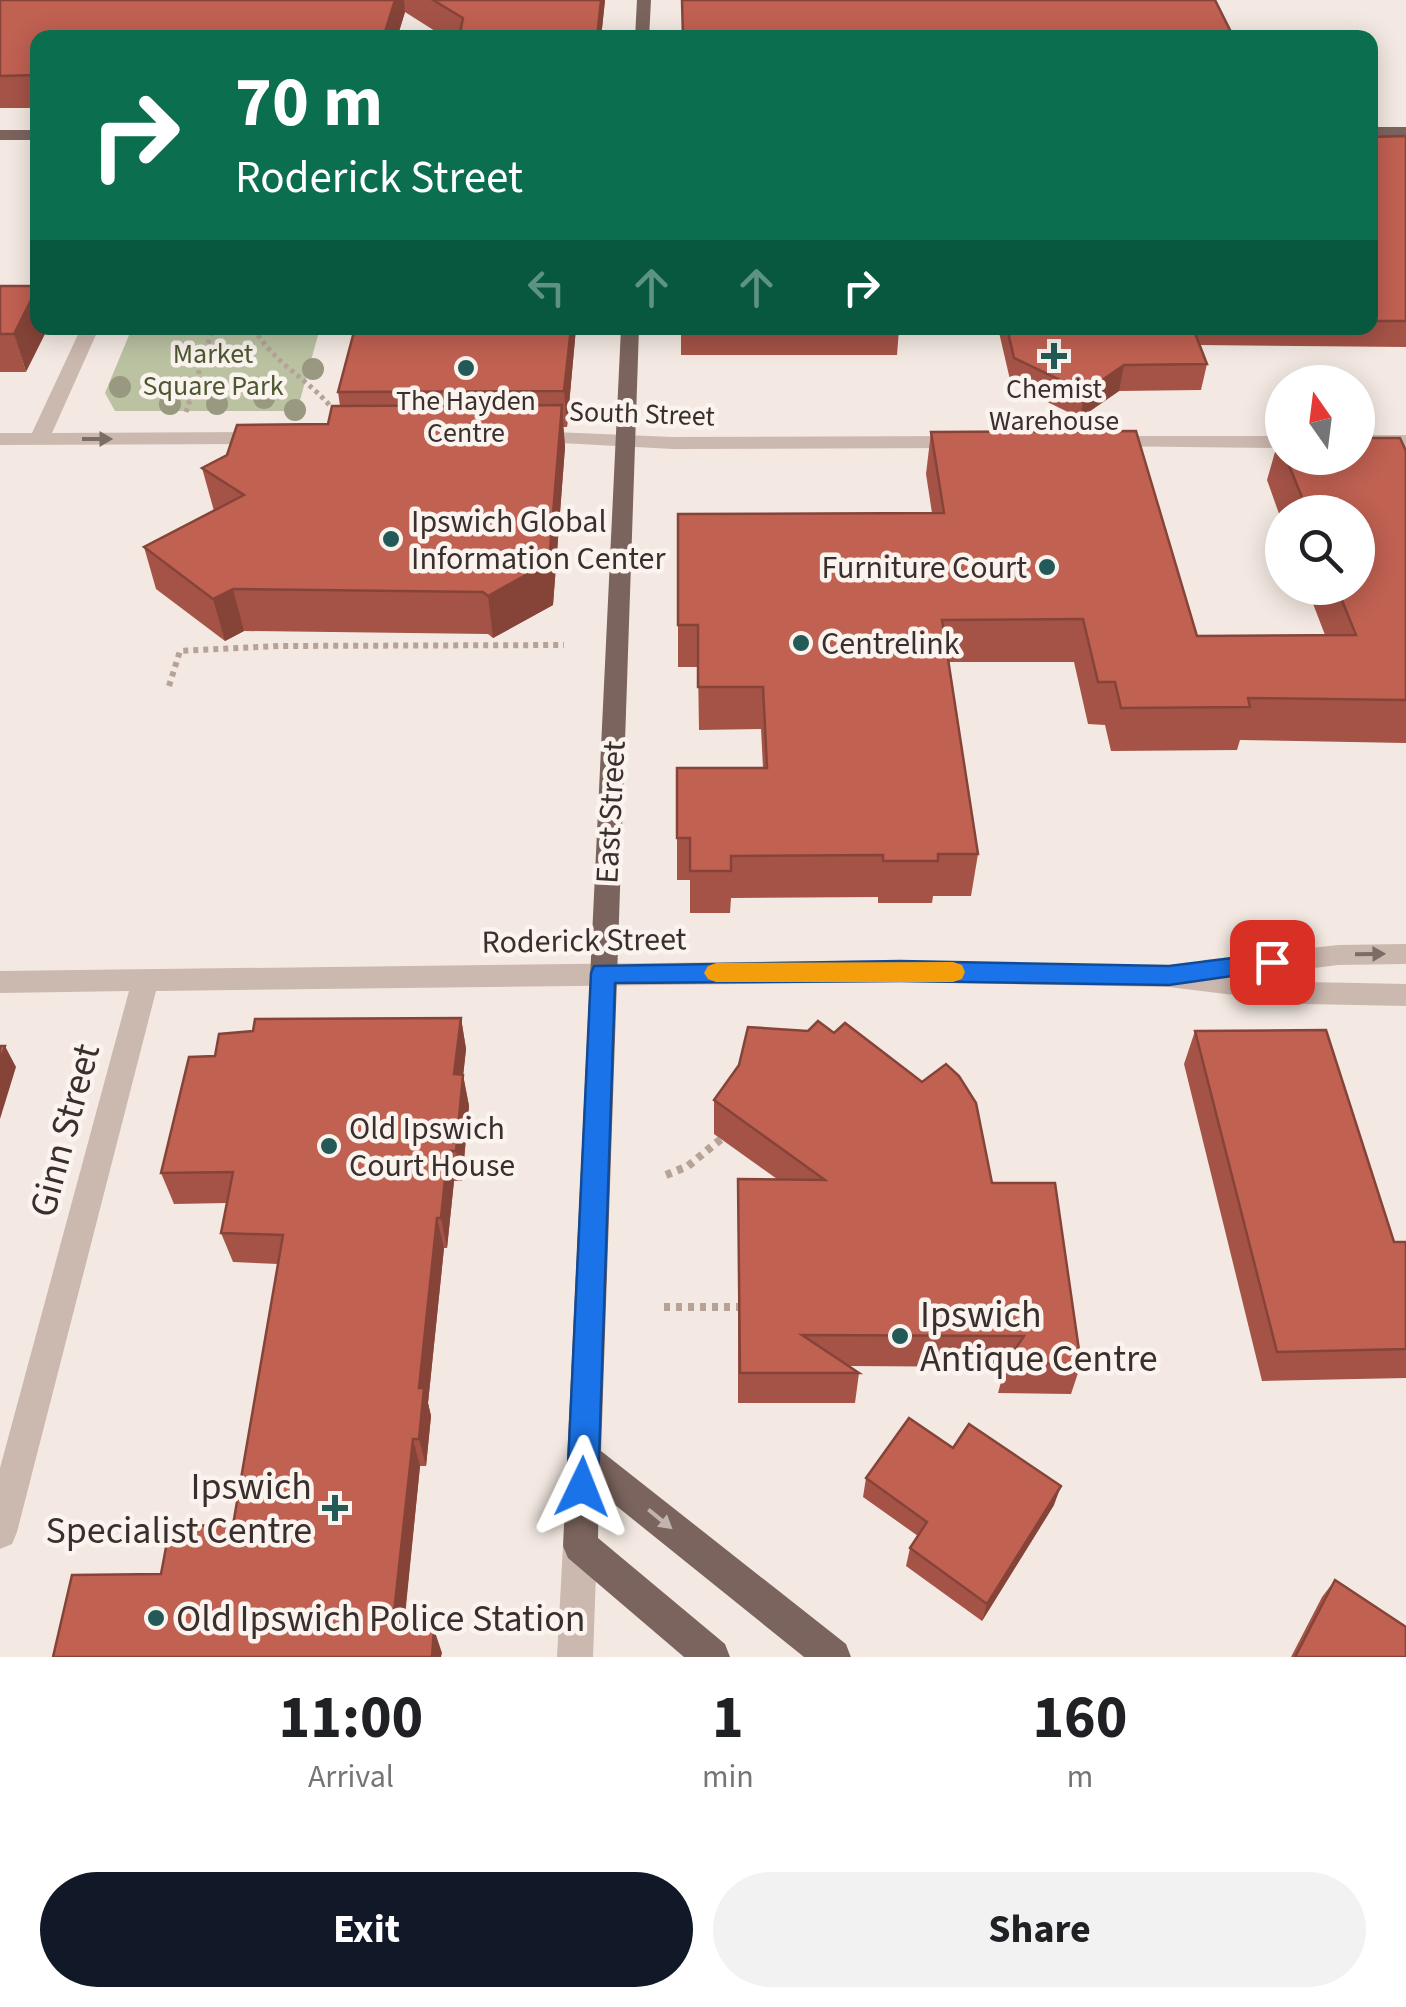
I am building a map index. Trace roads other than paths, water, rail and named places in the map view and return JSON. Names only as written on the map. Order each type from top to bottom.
[{"type":"main road","points":[[642,30],[644,0]]},
{"type":"main road","points":[[1378,132],[1406,132]]},
{"type":"main road","points":[[0,135],[30,135]]},
{"type":"main road","name":"East Street","points":[[580,1546],[630,335]]},
{"type":"main road","points":[[584,1458],[833,1657]]},
{"type":"main road","points":[[580,1546],[712,1657]]},
{"type":"street","points":[[39,439],[87,335]]},
{"type":"street","name":"South Street","points":[[512,437],[626,438],[673,444],[987,442]]},
{"type":"street","points":[[0,439],[295,438]]},
{"type":"street","points":[[1375,441],[1406,441]]},
{"type":"street","points":[[1081,442],[1265,442]]},
{"type":"street","name":"Roderick Street","points":[[1169,976],[1338,955],[1406,954]]},
{"type":"street","name":"Roderick Street","points":[[0,982],[900,971],[1169,976],[1306,993],[1406,995]]},
{"type":"street","name":"Ginn Street","points":[[0,1532],[12,1445],[145,981]]},
{"type":"street","name":"East Street","points":[[575,1657],[580,1546]]},
{"type":"place","name":"Chemist Warehouse","points":[[1054,356]]},
{"type":"place","name":"The Hayden Centre","points":[[466,368]]},
{"type":"place","name":"Ipswich Global Information Center","points":[[391,539]]},
{"type":"place","name":"Furniture Court","points":[[1047,567]]},
{"type":"place","name":"Centrelink","points":[[801,643]]},
{"type":"place","name":"Old Ipswich Court House","points":[[329,1146]]},
{"type":"place","name":"Ipswich Antique Centre","points":[[900,1336]]},
{"type":"place","name":"Ipswich Specialist Centre","points":[[335,1508]]},
{"type":"place","name":"Old Ipswich Police Station","points":[[156,1618]]},
{"type":"park label","name":"Market Square Park","points":[[213,369]]}]
